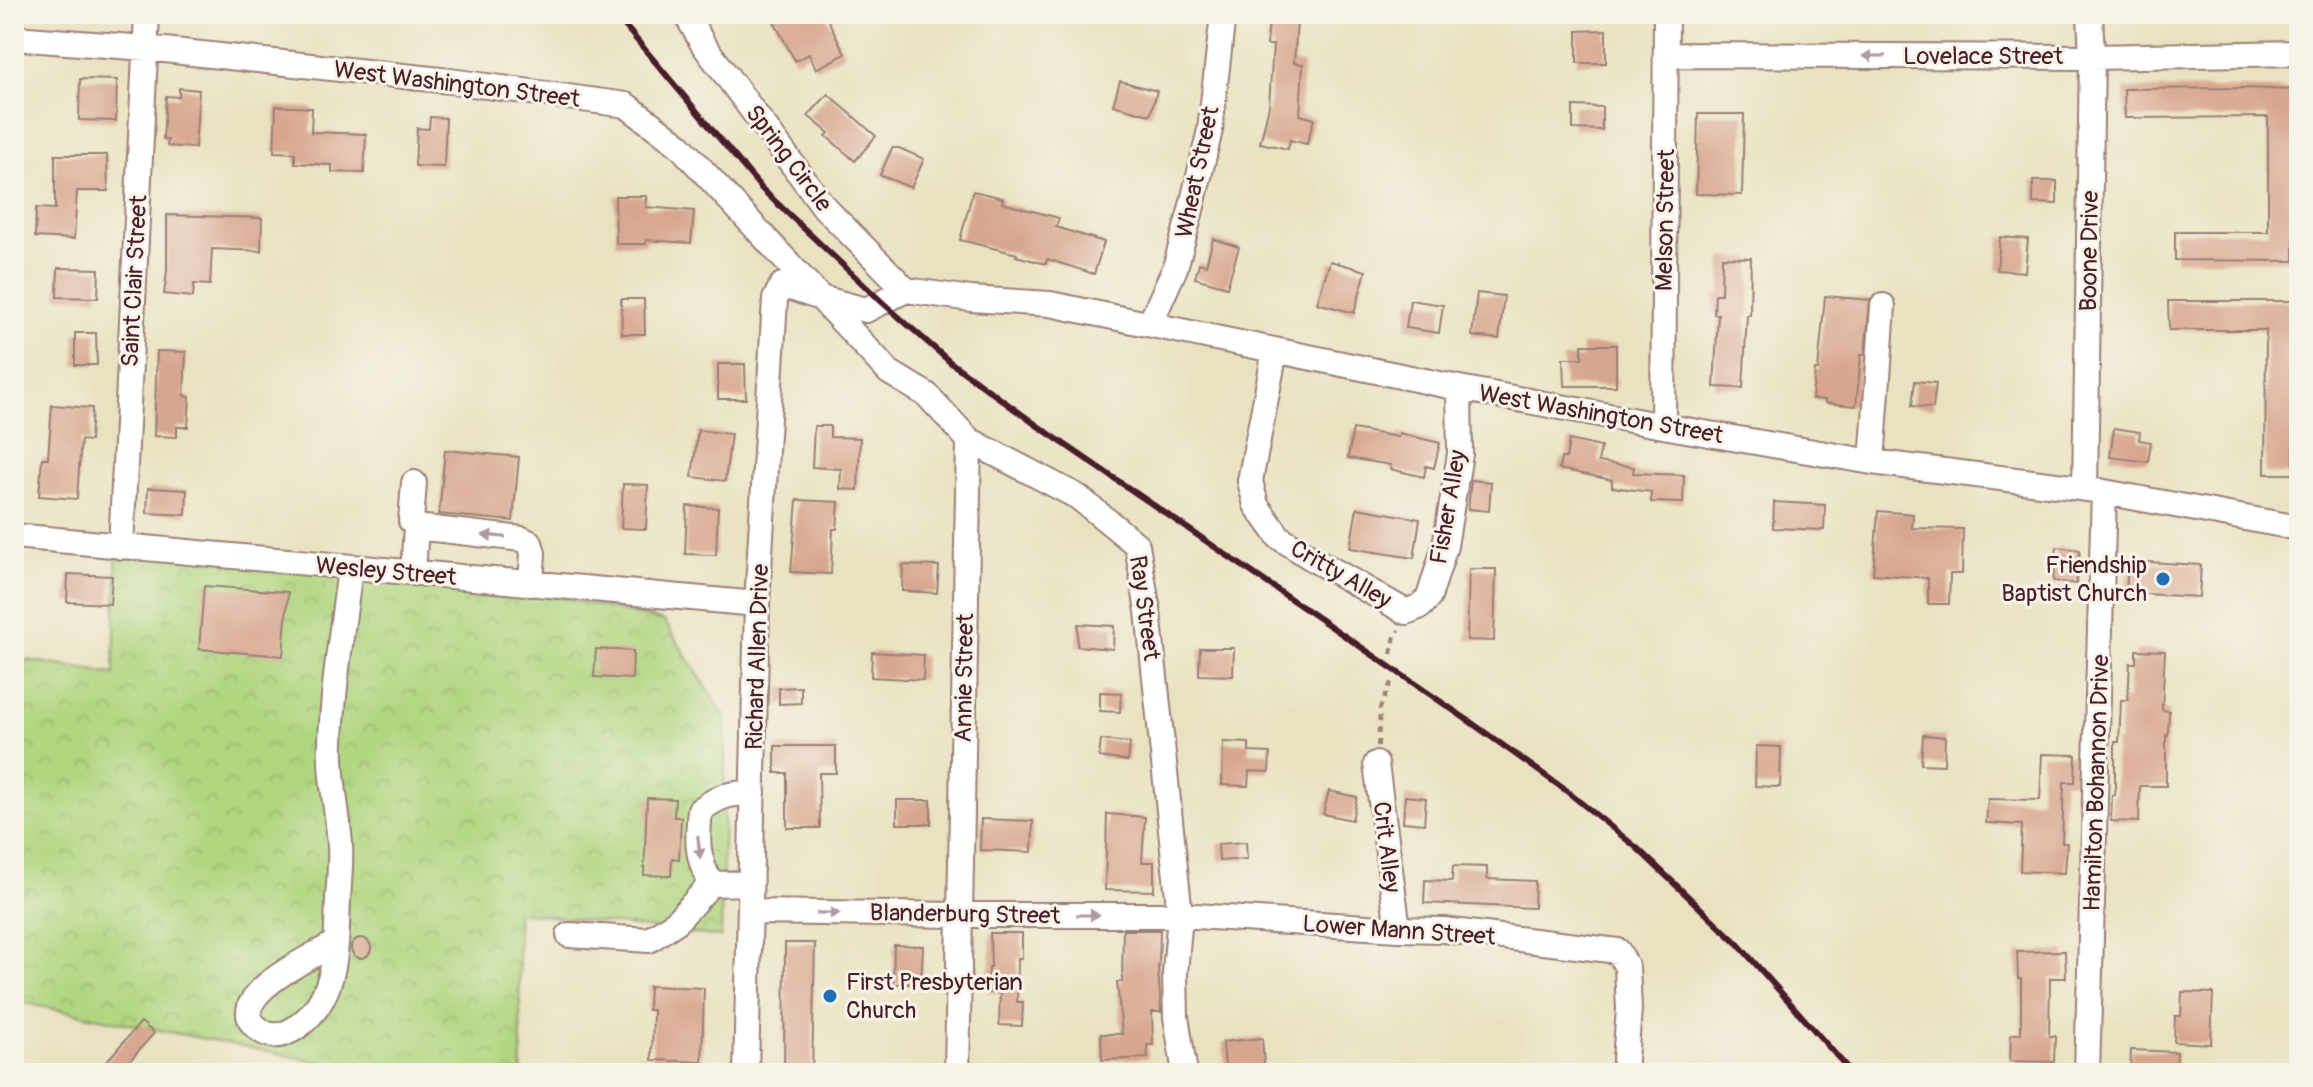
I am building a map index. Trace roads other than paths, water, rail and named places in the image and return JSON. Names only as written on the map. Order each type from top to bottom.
[{"type":"street","name":"Saint Clair Street","points":[[121,547],[147,14]]},
{"type":"street","name":"Spring Circle","points":[[686,14],[703,44],[825,208],[906,290]]},
{"type":"street","name":"Wheat Street","points":[[1150,324],[1175,268],[1207,144],[1223,14]]},
{"type":"street","name":"Melson Street","points":[[1663,426],[1666,14]]},
{"type":"street","name":"Boone Drive","points":[[2090,14],[2094,491]]},
{"type":"street","name":"West Washington Street","points":[[14,38],[146,48],[450,81],[626,105],[679,145],[734,208],[821,298]]},
{"type":"street","name":"Lovelace Street","points":[[1667,55],[2092,57],[2299,53]]},
{"type":"street","name":"Richard Allen Drive","points":[[746,1073],[757,604],[775,299],[782,285],[821,298]]},
{"type":"street","name":"West Washington Street","points":[[906,290],[971,299],[1050,304],[1459,388],[1663,426],[1872,462],[2094,491],[2299,528]]},
{"type":"street","points":[[821,298],[866,310],[906,290]]},
{"type":"street","name":"Ray Street","points":[[821,298],[889,372],[927,395],[969,440],[1078,497],[1137,545],[1148,611],[1180,915],[1175,973],[1176,1017],[1185,1073]]},
{"type":"street","points":[[1872,462],[1883,306]]},
{"type":"street","name":"Critty Alley","points":[[1275,351],[1250,481],[1256,505],[1279,537],[1406,612]]},
{"type":"street","name":"Fisher Alley","points":[[1406,612],[1421,606],[1429,597],[1445,546],[1460,454],[1459,388]]},
{"type":"street","name":"Annie Street","points":[[957,1073],[969,440]]},
{"type":"street","points":[[413,573],[416,527],[411,521],[414,483]]},
{"type":"street","name":"Hamilton Bohannon Drive","points":[[2087,1073],[2094,491]]},
{"type":"street","points":[[416,527],[522,539],[530,543],[533,553],[531,584]]},
{"type":"street","name":"Wesley Street","points":[[14,536],[757,604]]},
{"type":"street","points":[[336,943],[340,848],[330,748],[350,568]]},
{"type":"street","name":"Crit Alley","points":[[1376,764],[1398,929]]},
{"type":"street","points":[[711,884],[701,865],[697,842],[700,810],[731,793],[753,793]]},
{"type":"street","points":[[569,935],[649,940],[676,922],[711,884],[751,883]]},
{"type":"street","name":"Blanderburg Street","points":[[750,912],[1180,915]]},
{"type":"street","name":"Lower Mann Street","points":[[1180,915],[1444,930],[1618,951],[1627,967],[1629,1009],[1624,1073]]},
{"type":"railway","points":[[615,14],[762,189],[950,362],[1564,789],[1637,848],[1738,944],[1852,1073]]},
{"type":"place","name":"Friendship Baptist Church","points":[[2163,579]]},
{"type":"place","name":"First Presbyterian Church","points":[[830,996]]}]
